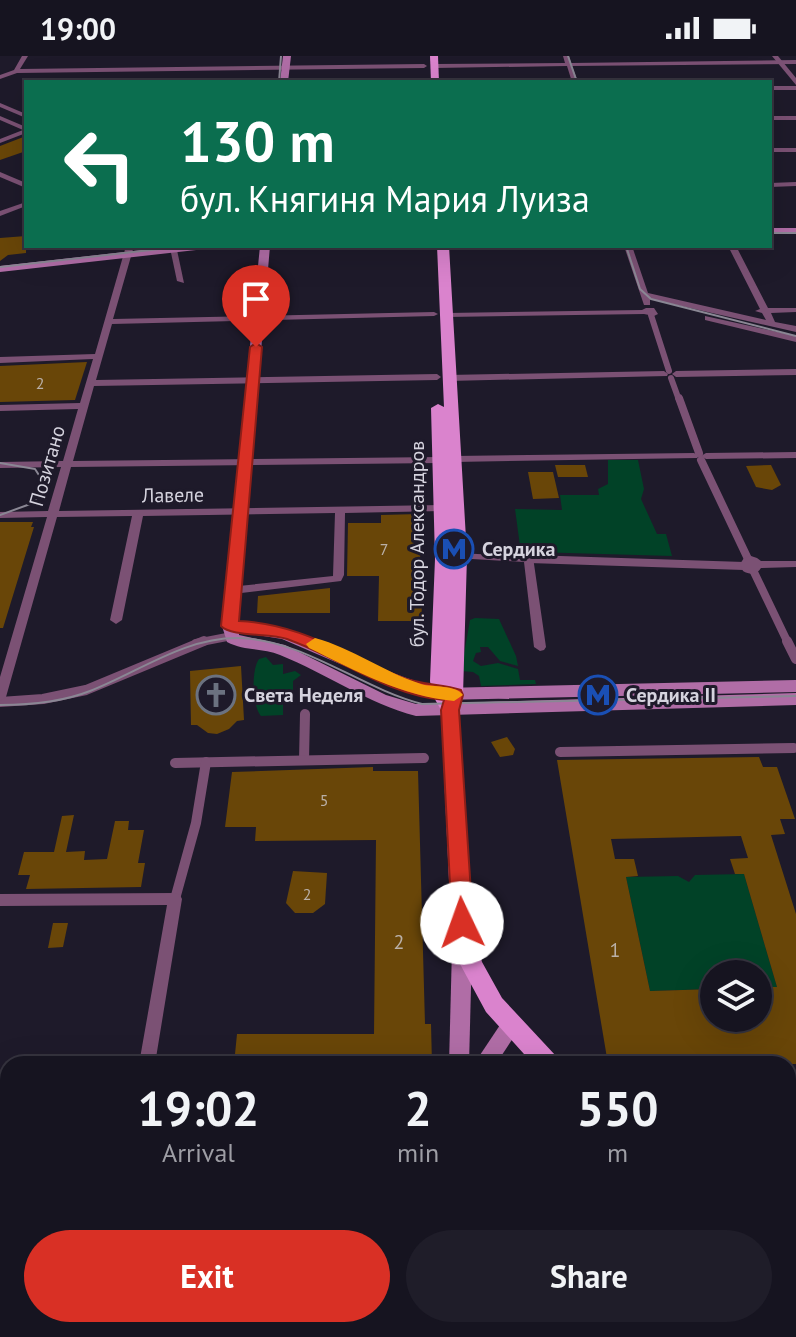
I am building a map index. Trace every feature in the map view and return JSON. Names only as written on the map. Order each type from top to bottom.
[{"type":"main road","points":[[278,56],[284,80]]},
{"type":"main road","points":[[277,80],[287,56]]},
{"type":"main road","points":[[772,234],[796,234]]},
{"type":"main road","points":[[0,263],[125,249],[189,248]]},
{"type":"main road","points":[[265,248],[233,590],[231,631],[239,642],[289,652],[393,705],[416,710],[448,700],[796,686]]},
{"type":"main road","name":"бул. Тодор Александров","points":[[431,248],[440,315],[447,460],[459,556],[448,700]]},
{"type":"main road","name":"бул. Тодор Александров","points":[[440,315],[443,248]]},
{"type":"main road","points":[[0,269],[125,249]]},
{"type":"main road","name":"бул. Тодор Александров","points":[[447,460],[442,508],[448,700]]},
{"type":"main road","points":[[448,700],[796,699]]},
{"type":"main road","points":[[448,700],[462,923],[459,1056]]},
{"type":"main road","points":[[462,923],[477,978],[511,1026],[540,1056]]},
{"type":"main road","points":[[490,1056],[511,1026]]},
{"type":"street","points":[[16,71],[25,56]]},
{"type":"street","points":[[566,56],[574,80]]},
{"type":"street","points":[[200,69],[203,57]]},
{"type":"street","points":[[0,77],[16,71],[176,73],[200,69],[429,61],[569,65],[778,59],[796,62]]},
{"type":"street","points":[[772,88],[796,86],[778,59]]},
{"type":"street","points":[[76,80],[80,71]]},
{"type":"street","points":[[0,105],[24,115]]},
{"type":"street","points":[[0,118],[24,129]]},
{"type":"street","points":[[772,118],[796,118]]},
{"type":"street","points":[[0,141],[24,131]]},
{"type":"street","points":[[772,150],[796,150]]},
{"type":"street","points":[[0,174],[24,185]]},
{"type":"street","points":[[772,185],[796,184]]},
{"type":"street","points":[[0,214],[24,205]]},
{"type":"street","points":[[629,248],[700,456],[796,659]]},
{"type":"street","points":[[733,248],[772,324]]},
{"type":"street","name":"Позитано","points":[[0,700],[108,322],[125,249]]},
{"type":"street","points":[[173,250],[181,281]]},
{"type":"street","points":[[108,322],[647,307],[725,313],[796,310]]},
{"type":"street","points":[[647,307],[796,339]]},
{"type":"street","points":[[725,313],[796,329]]},
{"type":"street","points":[[0,360],[98,356]]},
{"type":"street","points":[[90,383],[796,372]]},
{"type":"street","points":[[0,408],[83,406]]},
{"type":"street","points":[[0,465],[796,455]]},
{"type":"street","name":"Лавеле","points":[[0,515],[442,508]]},
{"type":"street","points":[[233,590],[337,579],[340,510]]},
{"type":"street","points":[[116,620],[138,514]]},
{"type":"street","points":[[459,556],[796,564]]},
{"type":"street","points":[[529,559],[540,647]]},
{"type":"street","points":[[0,700],[46,700],[87,690],[183,646],[231,631]]},
{"type":"street","points":[[304,760],[305,714]]},
{"type":"street","points":[[560,752],[794,748]]},
{"type":"street","points":[[175,763],[424,758]]},
{"type":"street","points":[[148,1056],[175,899],[196,823],[206,762]]},
{"type":"street","points":[[0,900],[175,899]]},
{"type":"green space","points":[[608,460],[638,460],[644,489],[641,499],[657,534],[666,534],[672,556],[533,552],[520,546],[515,509],[562,510],[560,495],[599,495],[598,489],[608,484]]},
{"type":"green space","points":[[499,619],[518,666],[500,661],[488,647],[480,647],[481,652],[476,653],[473,661],[481,666],[498,663],[518,669],[520,680],[535,680],[536,684],[481,686],[479,676],[461,671],[470,620]]},
{"type":"green space","points":[[266,657],[273,665],[283,664],[283,674],[295,671],[301,675],[293,681],[293,690],[283,691],[283,715],[261,716],[258,711],[254,688],[256,664]]},
{"type":"green space","points":[[744,874],[769,960],[700,960],[700,989],[650,991],[626,877],[678,876],[689,882],[695,875]]},
{"type":"green space","points":[[772,970],[777,987],[772,987]]},
{"type":"building","points":[[24,137],[24,152],[0,160],[0,146]]},
{"type":"building","points":[[24,236],[26,253],[8,255],[0,261],[0,238]]},
{"type":"building","points":[[87,362],[75,400],[0,402],[0,366]]},
{"type":"building","points":[[555,465],[585,465],[588,477],[558,477]]},
{"type":"building","points":[[771,465],[781,485],[772,490],[756,487],[746,466]]},
{"type":"building","points":[[528,472],[553,472],[559,498],[533,499]]},
{"type":"building","points":[[419,514],[422,621],[378,621],[379,576],[347,576],[348,523],[381,523],[381,515]]},
{"type":"building","points":[[0,522],[33,522],[31,527],[34,527],[3,628],[0,628]]},
{"type":"building","points":[[330,588],[330,613],[257,613],[258,596]]},
{"type":"building","name":"Света Неделя","points":[[241,666],[244,720],[217,734],[191,725],[190,671]]},
{"type":"building","points":[[507,737],[515,749],[513,755],[500,757],[491,742]]},
{"type":"building","points":[[759,757],[763,767],[777,767],[795,819],[780,819],[785,834],[771,835],[796,914],[796,1056],[607,1056],[557,760]],"holes":[[[741,836],[748,858],[730,859],[735,874],[744,874],[769,960],[772,960],[777,987],[772,987],[772,1032],[700,1032],[700,989],[650,991],[626,877],[638,876],[634,859],[615,859],[611,839]]]},
{"type":"building","points":[[373,767],[373,771],[418,771],[425,1024],[431,1024],[432,1056],[235,1056],[237,1034],[374,1034],[376,840],[255,841],[256,827],[225,827],[232,772]]},
{"type":"building","points":[[74,815],[66,852],[85,851],[84,860],[107,859],[115,821],[129,821],[128,830],[144,830],[138,863],[145,863],[141,887],[26,889],[30,875],[18,875],[24,852],[54,852],[62,816]]},
{"type":"building","points":[[293,871],[327,873],[325,904],[313,913],[295,913],[286,903]]},
{"type":"building","points":[[53,923],[68,923],[63,947],[48,948]]},
{"type":"tram line","points":[[279,80],[281,56]]},
{"type":"tram line","points":[[568,56],[576,80]]},
{"type":"tram line","points":[[772,233],[796,233]]},
{"type":"tram line","points":[[0,267],[168,248]]},
{"type":"tram line","points":[[627,248],[640,289],[651,299],[796,336]]},
{"type":"tram line","points":[[0,463],[35,469],[46,486],[33,503],[0,515]]},
{"type":"tram line","points":[[0,705],[46,702],[79,695],[181,649],[219,639],[239,638],[287,647],[399,697],[422,704],[796,696]]},
{"type":"slow traffic","points":[[315,644],[395,682],[429,692],[454,695]]},
{"type":"place","name":"Сердика","points":[[454,549]]},
{"type":"place","name":"Света Неделя","points":[[216,695]]},
{"type":"place","name":"Сердика II","points":[[598,695]]},
{"type":"route","points":[[256,347],[230,626],[269,628],[293,635],[395,682],[429,692],[454,695],[450,710],[462,923]]}]
